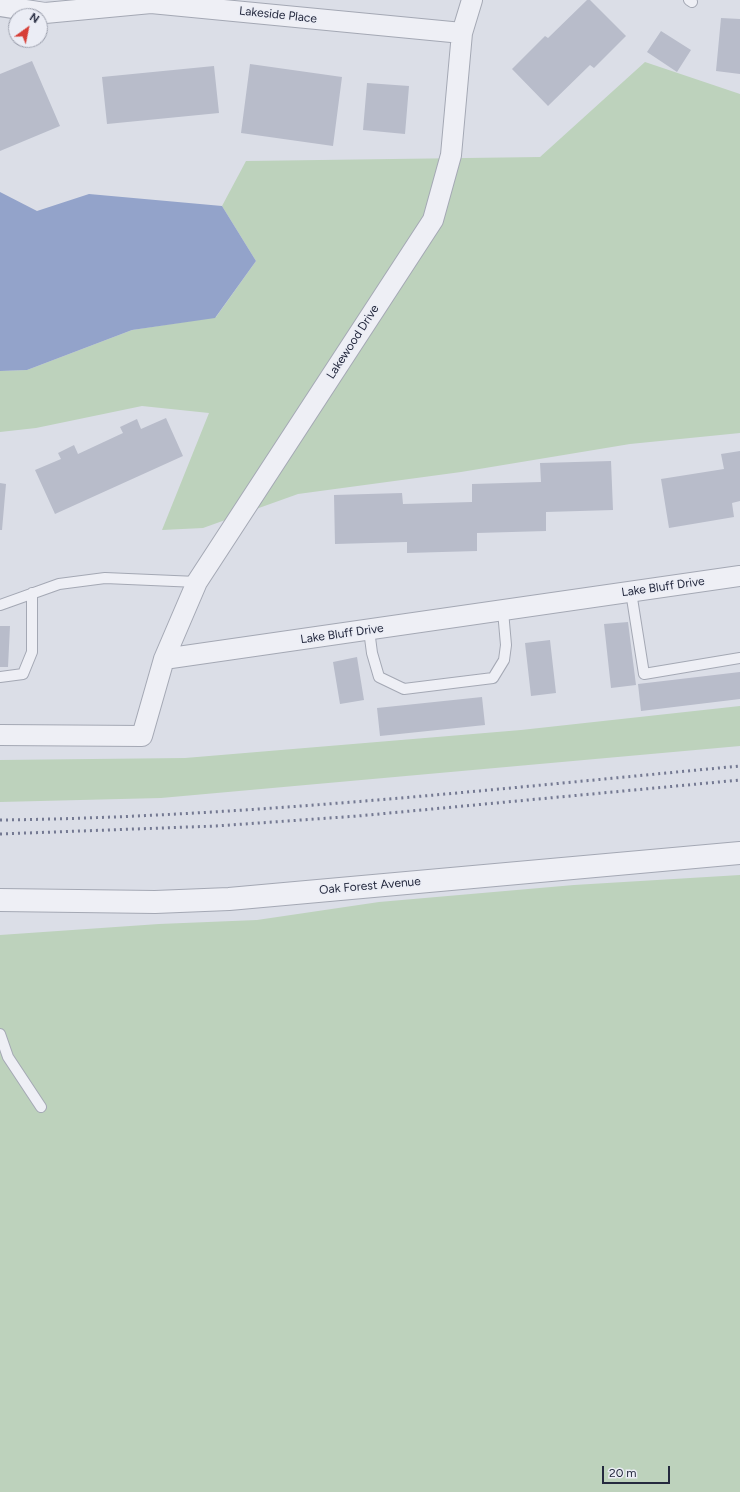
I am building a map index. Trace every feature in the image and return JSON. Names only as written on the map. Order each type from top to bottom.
[{"type":"street","name":"Lakewood Drive","points":[[164,659],[197,582],[433,220],[451,155],[462,33],[472,0]]},
{"type":"street","name":"Lakeside Place","points":[[0,6],[45,13],[151,1],[462,33]]},
{"type":"street","name":"Lake Bluff Drive","points":[[164,659],[740,576]]},
{"type":"street","points":[[0,735],[142,736],[164,659]]},
{"type":"street","name":"Oak Forest Avenue","points":[[0,900],[155,902],[228,899],[740,853]]},
{"type":"lane","points":[[0,605],[59,584],[105,578],[197,582]]},
{"type":"lane","points":[[631,592],[644,674],[740,658]]},
{"type":"lane","points":[[0,677],[23,674],[32,652],[32,593]]},
{"type":"lane","points":[[369,630],[372,653],[380,678],[404,689],[493,678],[504,660],[506,645],[503,610]]},
{"type":"lane","points":[[0,1034],[8,1057],[40,1107]]},
{"type":"green space","points":[[645,62],[740,94],[740,433],[630,444],[461,472],[298,494],[203,528],[162,530],[209,413],[142,406],[36,428],[0,432],[0,371],[27,370],[132,330],[216,317],[256,261],[222,206],[246,161],[540,157]]},
{"type":"green space","points":[[740,706],[740,746],[161,798],[0,802],[0,760],[185,758],[521,730]]},
{"type":"green space","points":[[740,875],[740,1492],[0,1492],[0,935],[159,924],[257,920],[379,902],[574,885]]},
{"type":"water","points":[[0,192],[37,211],[89,194],[222,206],[256,261],[215,318],[132,330],[27,370],[0,371]]},
{"type":"building","points":[[587,0],[590,0],[626,36],[594,68],[590,65],[548,106],[512,69],[545,36],[548,38]]},
{"type":"building","points":[[721,18],[740,19],[740,74],[716,71]]},
{"type":"building","points":[[661,31],[691,50],[677,72],[647,52]]},
{"type":"building","points":[[32,61],[60,126],[0,151],[0,74]]},
{"type":"building","points":[[250,64],[342,77],[333,146],[241,133]]},
{"type":"building","points":[[214,66],[219,113],[107,124],[102,77]]},
{"type":"building","points":[[367,83],[409,86],[405,134],[363,130]]},
{"type":"building","points":[[166,418],[183,456],[55,514],[35,470],[61,459],[58,453],[74,445],[78,454],[123,433],[120,427],[137,419],[141,429]]},
{"type":"building","points":[[740,451],[740,501],[732,503],[734,517],[669,528],[661,479],[724,469],[721,454]]},
{"type":"building","points":[[611,461],[613,510],[546,512],[546,531],[477,533],[477,551],[407,553],[407,542],[335,544],[334,495],[402,493],[403,504],[472,502],[472,484],[541,482],[540,463]]},
{"type":"building","points":[[0,483],[6,484],[2,530],[0,530]]},
{"type":"building","points":[[628,622],[636,685],[611,688],[604,624]]},
{"type":"building","points":[[0,626],[10,626],[8,667],[0,667]]},
{"type":"building","points":[[550,640],[556,693],[531,696],[525,643]]},
{"type":"building","points":[[357,657],[364,700],[340,704],[333,662]]},
{"type":"building","points":[[740,672],[740,699],[641,711],[638,684]]},
{"type":"building","points":[[482,697],[485,725],[380,736],[377,708]]},
{"type":"railway","points":[[0,820],[186,814],[278,808],[740,766]]},
{"type":"railway","points":[[0,834],[216,826],[358,816],[740,780]]}]
